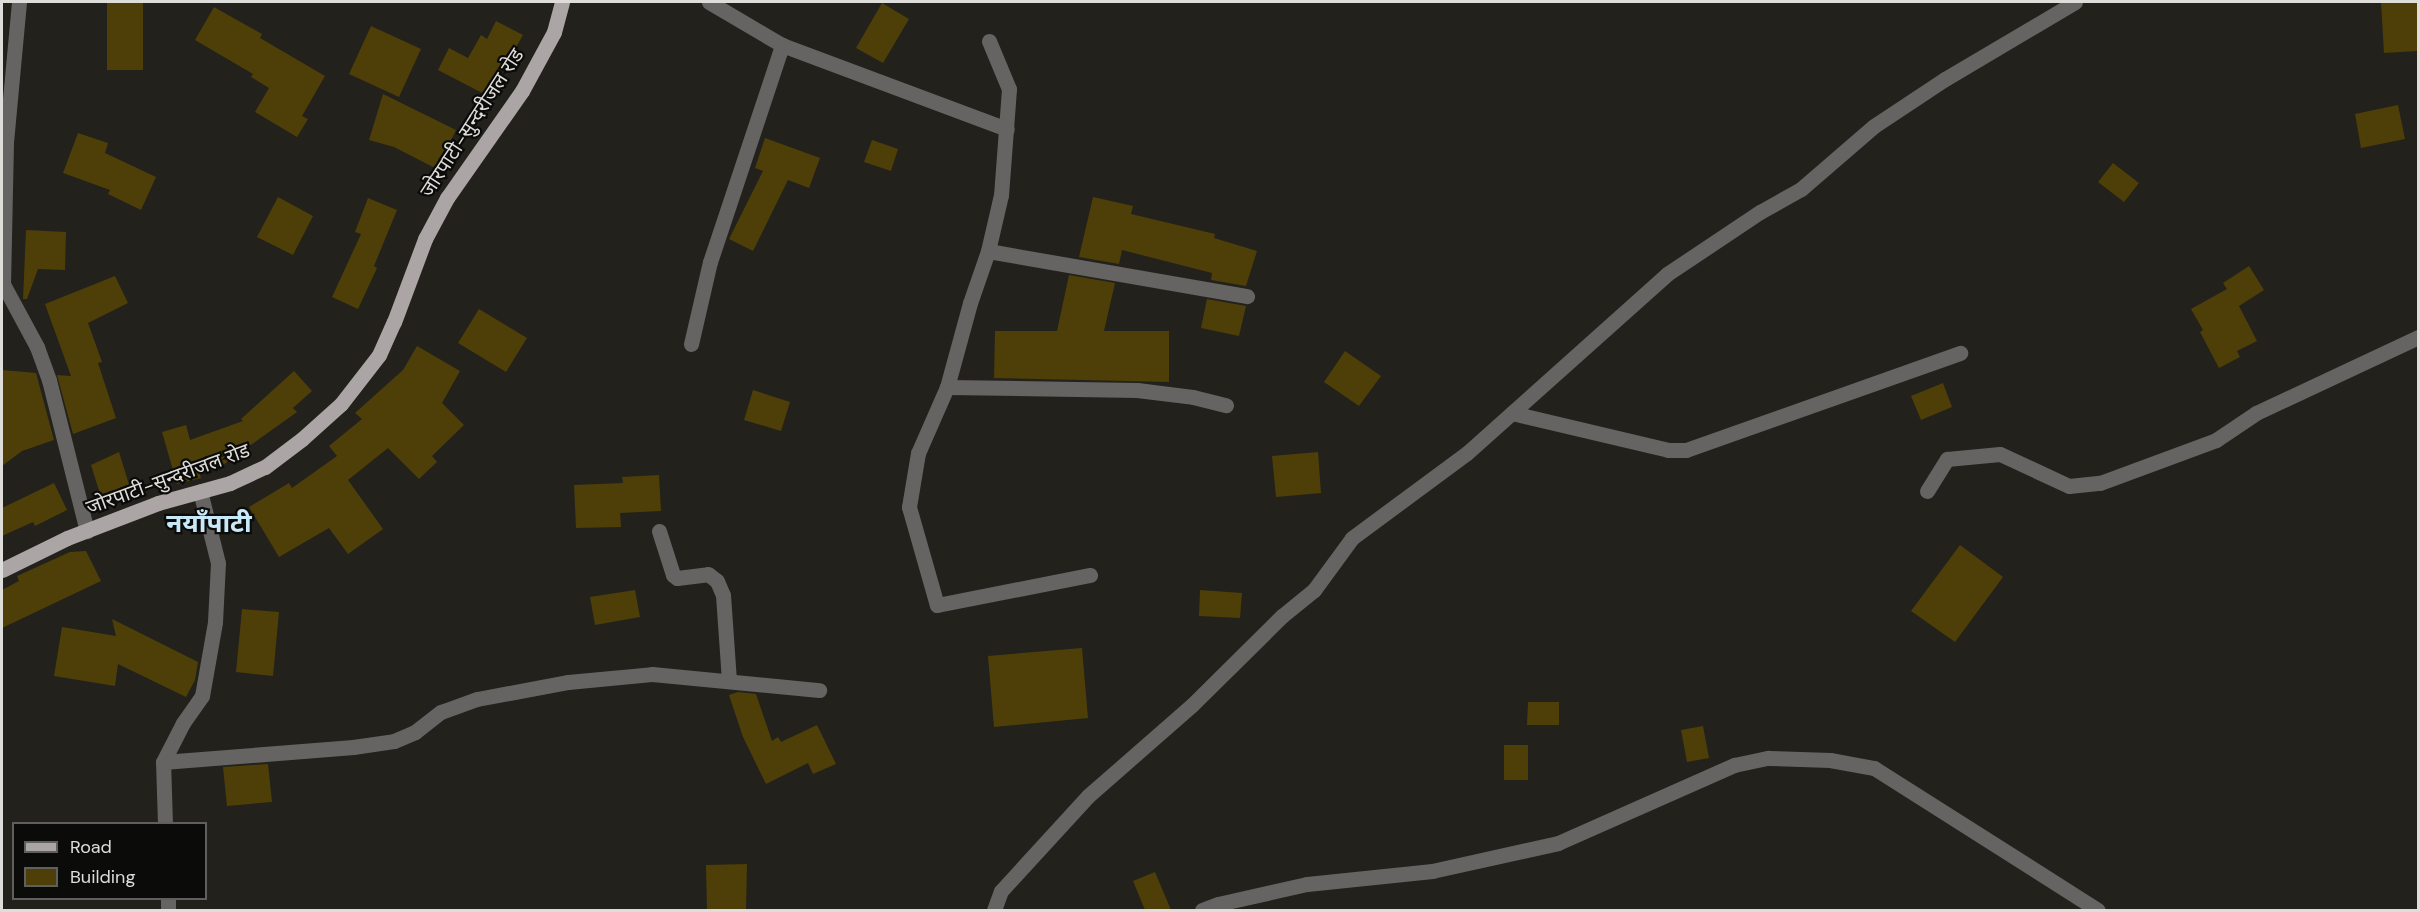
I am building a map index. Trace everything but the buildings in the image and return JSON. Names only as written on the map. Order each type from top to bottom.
[{"type":"main road","name":"जोरपाटी-सुन्दरीजल रोड","points":[[2,570],[87,531],[200,491],[230,483],[265,466],[302,439],[341,404],[379,355],[425,239],[447,198],[522,90],[554,32],[562,2]]},
{"type":"street","points":[[18,2],[6,142],[3,284],[14,310],[37,347],[49,380],[87,531]]},
{"type":"street","points":[[709,2],[782,45],[1007,129]]},
{"type":"street","points":[[994,910],[1001,891],[1088,796],[1192,705],[1282,616],[1314,590],[1352,538],[1467,453],[1667,274],[1760,212],[1801,189],[1874,126],[1945,80],[2075,2]]},
{"type":"street","points":[[989,41],[1010,89],[1001,195],[988,251],[970,303],[947,387],[918,453],[909,507],[937,605],[1090,575]]},
{"type":"street","points":[[691,344],[710,262],[782,45]]},
{"type":"street","points":[[988,251],[1247,296]]},
{"type":"street","points":[[1927,490],[1947,459],[2000,454],[2069,486],[2100,483],[2216,440],[2256,413],[2418,337]]},
{"type":"street","points":[[1512,413],[1668,450],[1686,450],[1960,353]]},
{"type":"street","points":[[947,387],[1137,390],[1193,397],[1226,405]]},
{"type":"street","points":[[165,822],[163,762],[183,723],[202,696],[216,622],[218,563],[200,491]]},
{"type":"street","points":[[659,531],[673,575],[678,578],[708,574],[717,581],[723,595],[729,681]]},
{"type":"street","points":[[163,762],[353,747],[394,741],[415,732],[441,712],[477,699],[568,682],[652,674],[819,690]]},
{"type":"street","points":[[1202,910],[1218,904],[1307,884],[1432,871],[1558,843],[1734,765],[1768,758],[1830,760],[1874,768],[2098,910]]},
{"type":"district","name":"नयाँपाटी","points":[[209,524]]}]
